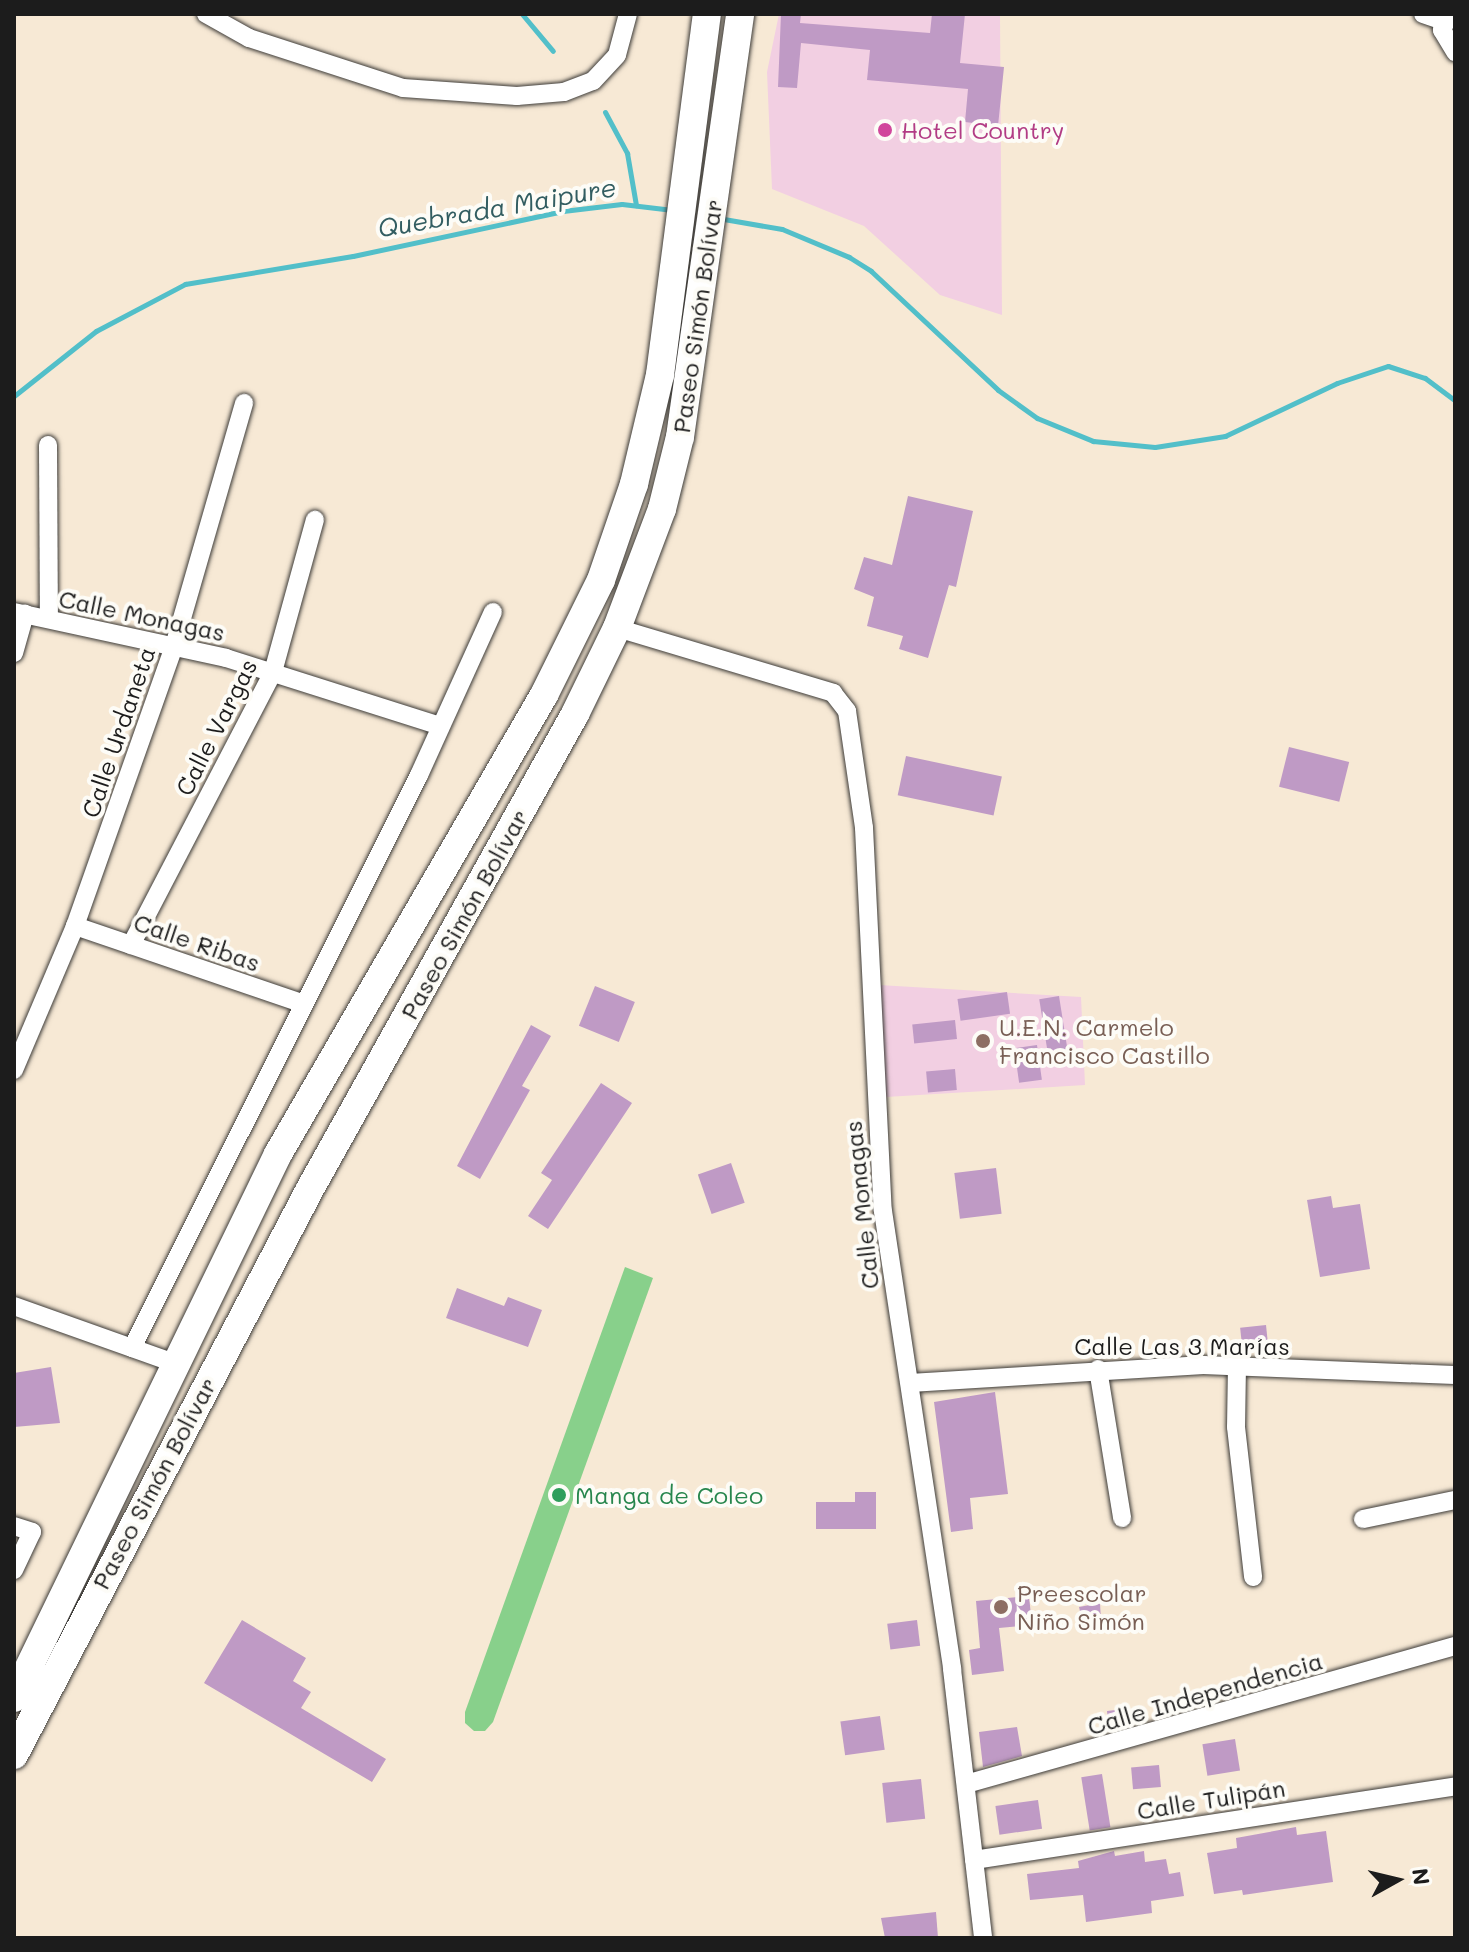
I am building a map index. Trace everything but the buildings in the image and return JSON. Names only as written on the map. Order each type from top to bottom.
[{"type":"main road","name":"Paseo Simón Bolívar","points":[[14,1698],[278,1154],[544,695],[601,580],[646,442],[678,244],[707,14]]},
{"type":"main road","name":"Paseo Simón Bolívar","points":[[14,1755],[310,1189],[568,727],[617,628],[671,474],[708,254],[740,14]]},
{"type":"street","points":[[206,14],[249,38],[403,88],[517,96],[564,92],[593,81],[617,55],[628,14]]},
{"type":"street","points":[[1423,14],[1448,18],[1442,30],[1455,52]]},
{"type":"street","name":"Calle Urdaneta","points":[[14,1070],[75,926],[174,646],[244,403]]},
{"type":"street","points":[[48,445],[49,619]]},
{"type":"street","name":"Calle Vargas","points":[[131,945],[273,672],[315,520]]},
{"type":"street","points":[[132,1348],[441,726],[493,612]]},
{"type":"street","points":[[14,653],[19,613]]},
{"type":"street","name":"Calle Monagas","points":[[19,613],[174,646],[273,672],[441,726]]},
{"type":"street","name":"Calle Monagas","points":[[617,628],[833,693],[845,703],[864,828],[877,1154],[966,1784],[983,1938]]},
{"type":"street","name":"Calle Ribas","points":[[75,926],[304,1004]]},
{"type":"street","points":[[14,1306],[177,1364]]},
{"type":"street","points":[[1237,1365],[1236,1427],[1253,1577]]},
{"type":"street","name":"Calle Las 3 Marías","points":[[910,1383],[1098,1369],[1237,1365],[1455,1375]]},
{"type":"street","points":[[1098,1369],[1122,1518]]},
{"type":"street","points":[[1363,1519],[1455,1500]]},
{"type":"street","points":[[14,1526],[32,1532],[14,1570]]},
{"type":"street","name":"Calle Independencia","points":[[966,1784],[1455,1646]]},
{"type":"street","name":"Calle Tulipán","points":[[974,1860],[1455,1786]]},
{"type":"shaded area","name":"Hotel Country","points":[[779,14],[1000,14],[1002,315],[940,295],[864,226],[772,189],[767,72]]},
{"type":"shaded area","name":"U.E.N. Carmelo Francisco Castillo","points":[[879,985],[1081,997],[1085,1085],[886,1097]]},
{"type":"green space","name":"Manga de Coleo","points":[[625,1267],[653,1278],[493,1722],[485,1731],[474,1731],[465,1723],[465,1712]]},
{"type":"waterway","points":[[522,14],[553,51]]},
{"type":"waterway","points":[[605,112],[627,153],[636,205]]},
{"type":"waterway","name":"Quebrada Maipure","points":[[14,396],[96,331],[185,284],[353,256],[563,211],[622,204],[673,210]]},
{"type":"waterway","name":"Quebrada Maipure","points":[[718,218],[782,229],[849,257],[871,271],[998,390],[1037,418],[1093,441],[1155,447],[1225,436],[1337,383],[1388,366],[1425,378],[1455,401]]},
{"type":"place","name":"Hotel Country","points":[[885,130]]},
{"type":"place","name":"U.E.N. Carmelo Francisco Castillo","points":[[983,1041]]},
{"type":"place","name":"Manga de Coleo","points":[[559,1495]]},
{"type":"place","name":"Preescolar Niño Simón","points":[[1001,1607]]}]
